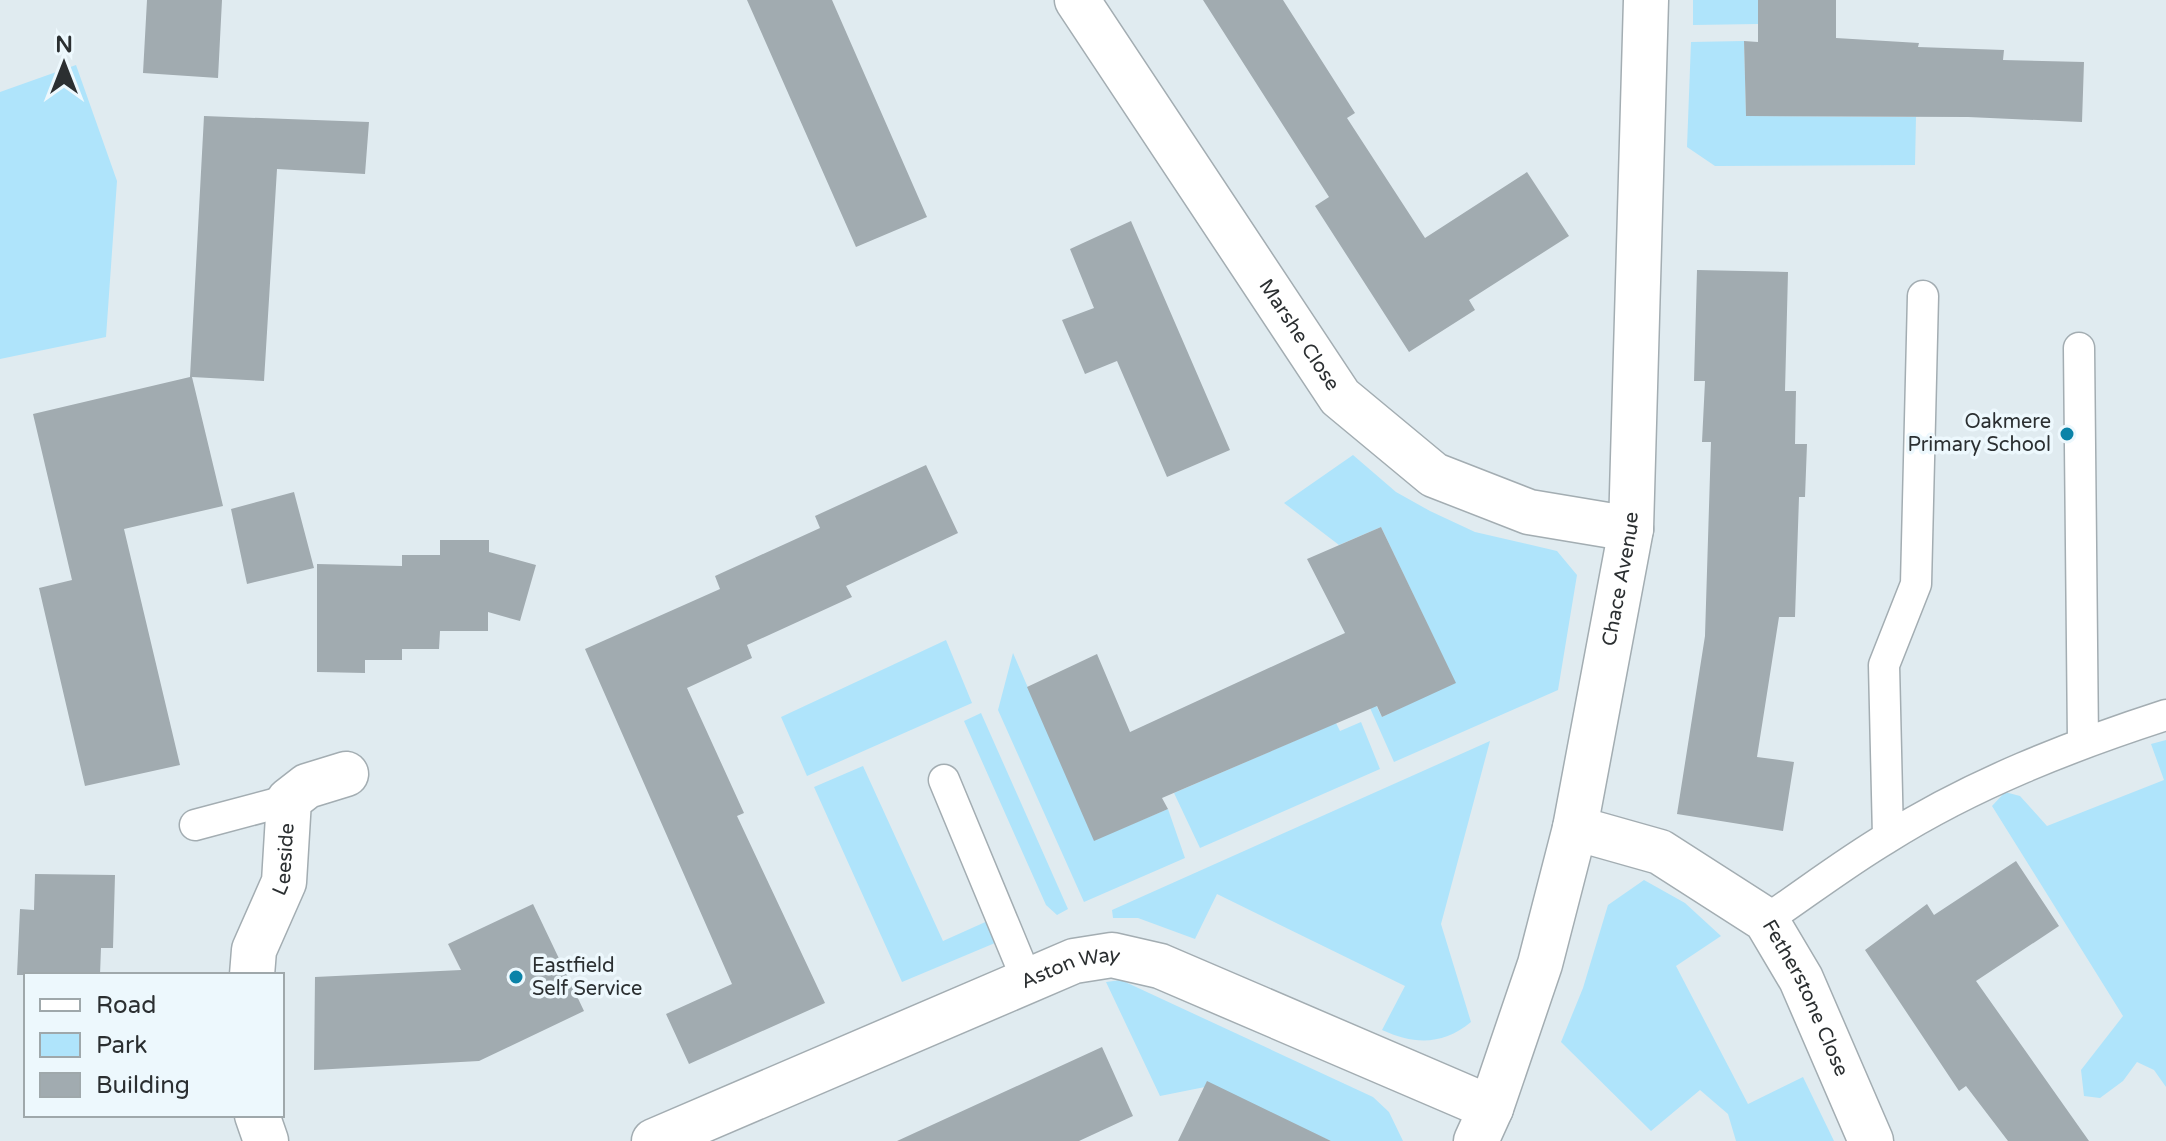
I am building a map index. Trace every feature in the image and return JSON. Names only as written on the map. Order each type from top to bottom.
[{"type":"street","name":"Marshe Close","points":[[1077,0],[1340,397],[1434,475],[1529,512],[1631,529]]},
{"type":"street","name":"Chace Avenue","points":[[1484,1124],[1540,964],[1575,828],[1631,529],[1646,0]]},
{"type":"street","name":"Leeside","points":[[252,973],[254,950],[284,882],[289,800],[307,786],[346,774]]},
{"type":"street","name":"Fetherstone Close","points":[[1575,828],[1660,852],[1766,920],[1801,979],[1871,1141]]},
{"type":"street","name":"Aston Way","points":[[654,1141],[1027,980],[1074,961],[1112,955],[1160,966],[1484,1124]]},
{"type":"street","points":[[258,1117],[266,1141]]},
{"type":"lane","points":[[1888,837],[1884,665],[1916,584],[1923,296]]},
{"type":"lane","points":[[2079,348],[2083,742]]},
{"type":"lane","points":[[1766,920],[1888,837],[1990,784],[2083,742],[2166,715]]},
{"type":"lane","points":[[944,780],[1027,980]]},
{"type":"lane","points":[[195,825],[289,800]]},
{"type":"green space","points":[[1693,0],[1758,0],[1758,24],[1693,25]]},
{"type":"green space","points":[[1744,41],[1746,116],[1916,117],[1915,165],[1715,166],[1687,147],[1691,42]]},
{"type":"green space","points":[[76,65],[117,181],[106,337],[0,359],[0,92]]},
{"type":"green space","points":[[1353,455],[1396,492],[1430,511],[1475,532],[1557,551],[1577,575],[1558,690],[1394,762],[1370,708],[1376,705],[1382,717],[1455,682],[1381,527],[1339,545],[1284,503]]},
{"type":"green space","points":[[946,640],[972,703],[807,776],[781,717]]},
{"type":"green space","points":[[1013,653],[1094,840],[1168,809],[1185,858],[1084,902],[998,710]]},
{"type":"green space","points":[[981,713],[1068,909],[1057,915],[1046,905],[964,721]]},
{"type":"green space","points":[[1361,722],[1380,769],[1200,848],[1174,793],[1336,723],[1340,731]]},
{"type":"green space","points":[[2166,740],[2166,1087],[2154,1070],[2137,1062],[2123,1081],[2100,1098],[2084,1096],[2081,1070],[2123,1016],[1992,806],[2005,792],[2020,796],[2047,826],[2164,780],[2151,744]]},
{"type":"green space","points":[[1490,741],[1441,924],[1471,1022],[1450,1035],[1417,1040],[1382,1030],[1405,986],[1217,894],[1195,939],[1138,918],[1113,918],[1112,910]]},
{"type":"green space","points":[[863,766],[943,941],[992,919],[995,943],[902,982],[814,787]]},
{"type":"green space","points":[[1644,880],[1685,903],[1721,936],[1676,966],[1748,1104],[1803,1077],[1834,1141],[1736,1141],[1728,1114],[1700,1090],[1651,1131],[1561,1042],[1583,988],[1608,905]]},
{"type":"green space","points":[[1121,980],[1373,1097],[1389,1112],[1403,1141],[1331,1141],[1205,1087],[1160,1096],[1106,982]]},
{"type":"building","points":[[147,0],[222,0],[218,78],[143,73]]},
{"type":"building","points":[[747,0],[832,0],[927,217],[856,247]]},
{"type":"building","points":[[1203,0],[1283,0],[1355,113],[1347,118],[1425,238],[1527,172],[1569,236],[1469,300],[1475,310],[1409,352],[1315,206],[1329,197]]},
{"type":"building","points":[[1758,0],[1836,0],[1836,38],[1919,43],[1918,47],[2004,50],[2003,60],[2084,62],[2082,122],[1968,117],[1746,116],[1744,41],[1758,42]]},
{"type":"building","points":[[204,116],[369,122],[365,174],[277,169],[264,381],[192,377],[223,506],[124,529],[180,765],[85,786],[39,588],[72,580],[33,414],[190,377]]},
{"type":"building","points":[[1131,221],[1230,450],[1167,477],[1117,361],[1085,374],[1062,320],[1094,308],[1070,249]]},
{"type":"building","points":[[1697,270],[1788,272],[1785,391],[1796,391],[1795,444],[1807,444],[1805,497],[1799,497],[1795,617],[1779,617],[1757,757],[1794,762],[1783,831],[1677,814],[1705,636],[1711,442],[1702,442],[1705,381],[1694,381]]},
{"type":"building","points":[[926,465],[958,533],[846,586],[852,597],[747,645],[752,658],[687,688],[744,813],[737,816],[825,1003],[689,1064],[666,1014],[732,984],[585,649],[720,589],[715,576],[820,528],[815,516]]},
{"type":"building","points":[[294,492],[314,568],[247,584],[231,509]]},
{"type":"building","points":[[1381,527],[1456,683],[1382,717],[1377,706],[1162,798],[1168,809],[1094,841],[1027,687],[1097,654],[1130,732],[1345,633],[1307,559]]},
{"type":"building","points":[[440,540],[489,540],[489,552],[536,565],[520,621],[488,612],[488,631],[440,631],[439,649],[402,649],[402,660],[365,660],[365,673],[317,672],[317,564],[402,566],[402,555],[440,555]]},
{"type":"building","points":[[2016,861],[2059,926],[1976,981],[2089,1141],[2008,1141],[1966,1086],[1959,1091],[1865,950],[1927,904],[1934,915]]},
{"type":"building","points":[[35,874],[115,875],[113,948],[101,948],[100,973],[17,975],[20,909],[34,910]]},
{"type":"building","points":[[533,904],[584,1011],[479,1061],[314,1070],[315,977],[461,970],[448,944]]},
{"type":"building","points":[[1102,1047],[1133,1116],[1079,1141],[897,1141]]},
{"type":"building","points":[[1207,1081],[1331,1141],[1178,1141]]},
{"type":"place","name":"Oakmere Primary School","points":[[2067,434]]},
{"type":"place","name":"Eastfield Self Service","points":[[516,977]]}]
